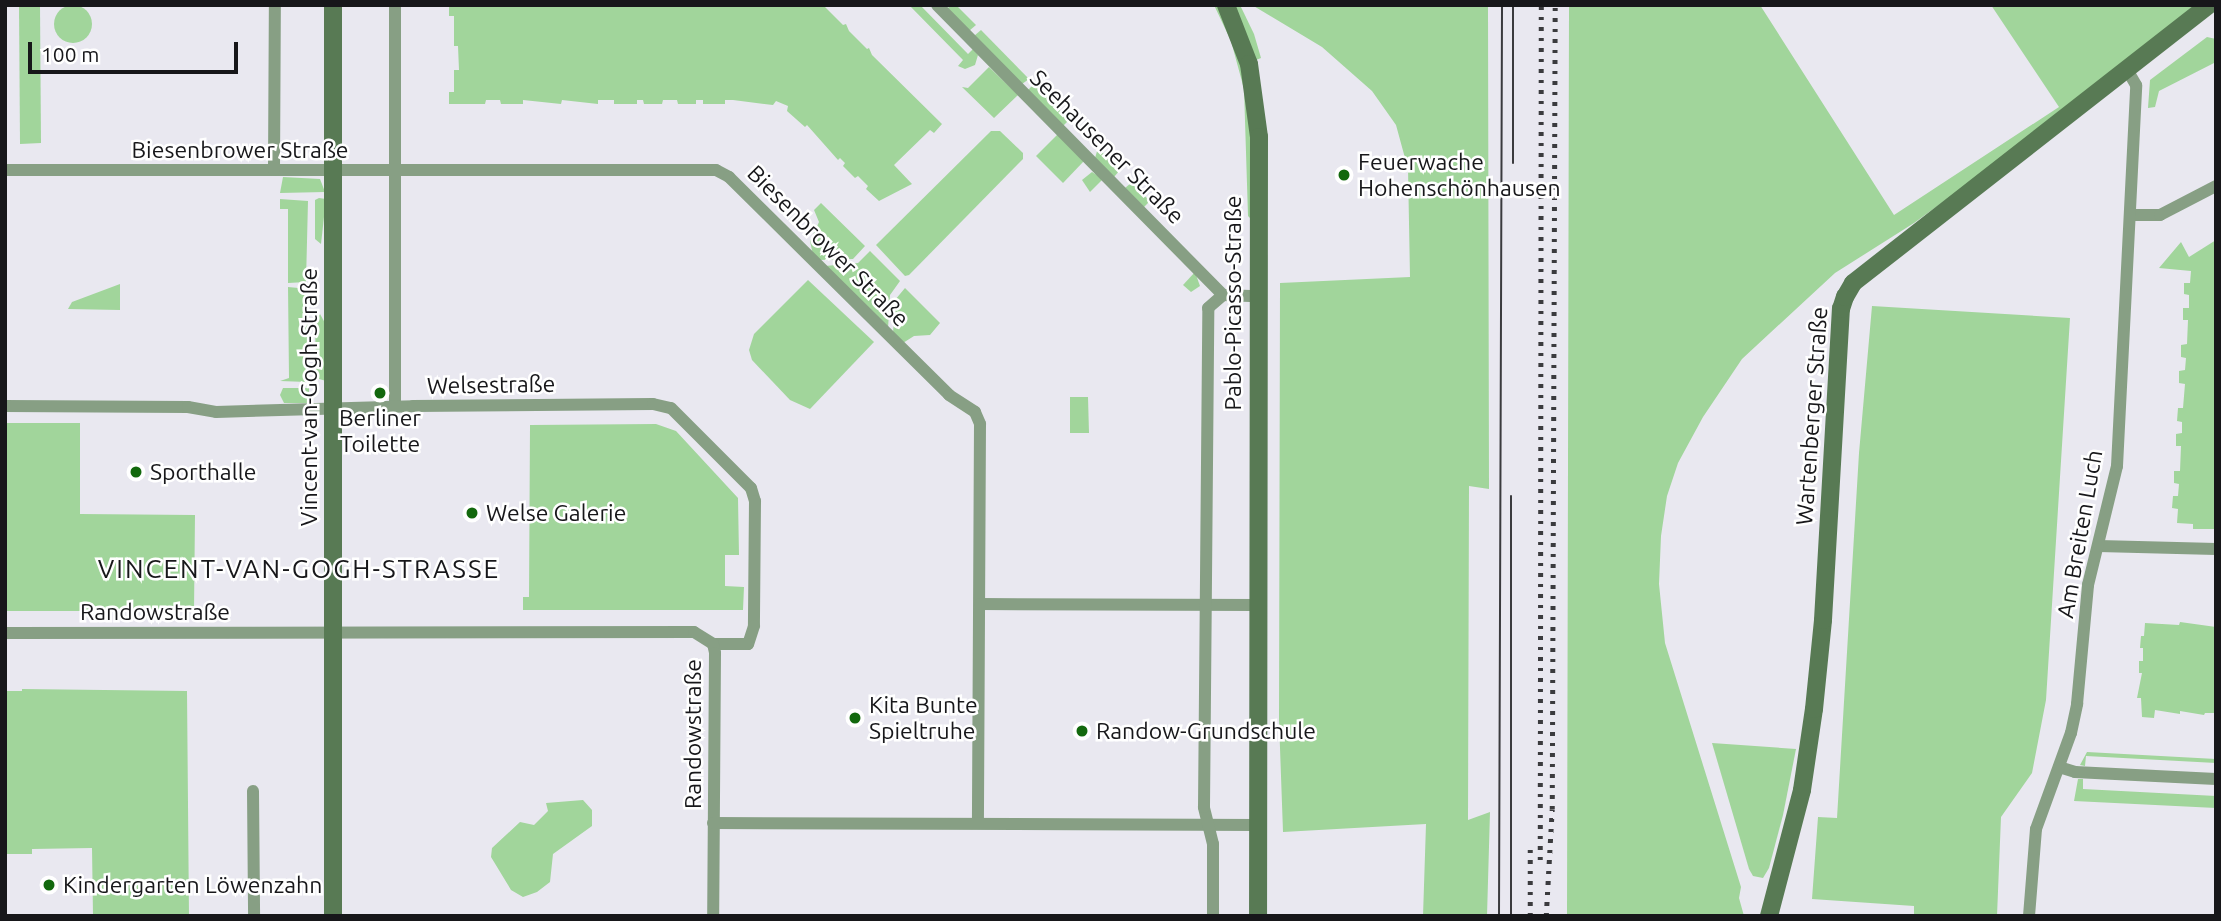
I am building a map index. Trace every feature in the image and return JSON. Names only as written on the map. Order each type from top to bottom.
[{"type":"street","points":[[274,170],[275,5]]},
{"type":"street","name":"Vincent-van-Gogh-Straße","points":[[333,5],[333,916]]},
{"type":"street","points":[[394,5],[395,407]]},
{"type":"street","name":"Seehausener Straße","points":[[937,5],[1223,295]]},
{"type":"street","name":"Pablo-Picasso-Straße","points":[[1226,5],[1250,64],[1258,112],[1258,916]]},
{"type":"street","name":"Wartenberger Straße","points":[[1769,916],[1802,790],[1813,719],[1823,620],[1841,309],[1845,297],[1853,283],[2128,71],[2209,5]]},
{"type":"street","name":"Am Breiten Luch","points":[[2029,916],[2036,829],[2059,767],[2077,704],[2088,585],[2117,466],[2136,85],[2128,71]]},
{"type":"street","name":"Biesenbrower Straße","points":[[5,170],[716,170],[729,177],[949,395],[975,412],[980,424],[978,822]]},
{"type":"street","points":[[2130,215],[2160,215],[2216,187]]},
{"type":"street","points":[[1223,295],[1257,296]]},
{"type":"street","name":"Pablo-Picasso-Straße","points":[[1213,916],[1213,844],[1204,807],[1203,605],[1207,586],[1208,307],[1223,295]]},
{"type":"street","name":"Welsestraße","points":[[5,406],[188,407],[216,412],[653,404],[671,408],[751,488],[755,501],[754,626],[748,644],[713,644]]},
{"type":"street","points":[[2099,546],[2216,549]]},
{"type":"street","points":[[980,604],[1257,606]]},
{"type":"street","name":"Randowstraße","points":[[5,633],[694,632],[713,644],[713,823],[1257,825]]},
{"type":"street","points":[[2059,767],[2075,772],[2216,779]]},
{"type":"street","points":[[253,791],[254,916]]},
{"type":"street","points":[[713,823],[713,916]]},
{"type":"green space","points":[[19,5],[40,5],[41,143],[20,144]]},
{"type":"green space","points":[[73,5],[87,10],[92,24],[87,38],[73,43],[59,38],[54,24],[59,10]]},
{"type":"green space","points":[[449,5],[823,5],[843,25],[846,24],[849,31],[869,48],[872,55],[942,124],[934,133],[930,130],[894,165],[912,184],[879,201],[866,189],[868,186],[843,166],[845,163],[840,158],[838,160],[807,125],[805,127],[787,111],[788,106],[776,101],[773,105],[733,100],[725,100],[725,104],[703,104],[703,100],[696,100],[696,104],[678,104],[677,100],[663,100],[662,104],[644,104],[643,100],[637,100],[637,104],[614,104],[614,100],[598,100],[598,104],[562,100],[561,104],[523,100],[523,104],[501,104],[500,100],[486,100],[485,104],[449,104],[449,92],[454,92],[454,70],[459,70],[458,46],[454,46],[454,16],[449,16]]},
{"type":"green space","points":[[909,5],[920,5],[968,54],[973,49],[978,55],[975,65],[965,69],[958,66],[963,60]]},
{"type":"green space","points":[[956,5],[976,25],[969,31],[947,9]]},
{"type":"green space","points":[[1214,5],[1217,5],[1239,56],[1251,129],[1250,218],[1244,89],[1231,41]]},
{"type":"green space","points":[[1234,5],[1240,5],[1254,34],[1261,58],[1256,60]]},
{"type":"green space","points":[[1252,5],[1488,5],[1489,489],[1469,486],[1468,820],[1490,812],[1487,916],[1423,916],[1426,824],[1283,832],[1279,720],[1280,283],[1410,277],[1408,169],[1396,125],[1372,91],[1322,47]]},
{"type":"green space","points":[[1569,5],[1760,5],[1894,215],[2059,107],[1991,5],[2198,5],[2046,127],[1914,223],[1835,273],[1742,359],[1703,417],[1678,463],[1667,496],[1661,536],[1659,584],[1665,643],[1741,887],[1739,898],[1744,916],[1567,916]]},
{"type":"green space","points":[[981,30],[1029,79],[1022,84],[974,36]]},
{"type":"green space","points":[[2207,37],[2216,39],[2216,62],[2159,91],[2155,107],[2148,108],[2150,80]]},
{"type":"green space","points":[[989,67],[1018,95],[994,118],[962,87],[968,88]]},
{"type":"green space","points":[[1034,84],[1069,120],[1063,126],[1028,90]]},
{"type":"green space","points":[[991,131],[1000,131],[1023,153],[1023,159],[909,275],[905,276],[876,245]]},
{"type":"green space","points":[[1058,134],[1084,161],[1063,183],[1036,156]]},
{"type":"green space","points":[[1098,148],[1120,170],[1114,177],[1095,158]]},
{"type":"green space","points":[[1092,172],[1103,179],[1090,192],[1082,180]]},
{"type":"green space","points":[[283,177],[320,179],[325,192],[280,193]]},
{"type":"green space","points":[[1131,183],[1150,201],[1144,207],[1125,188]]},
{"type":"green space","points":[[280,199],[308,201],[306,282],[288,283],[288,209],[280,209]]},
{"type":"green space","points":[[326,199],[321,244],[315,239],[315,200]]},
{"type":"green space","points":[[821,203],[865,246],[853,259],[819,260],[813,255],[810,241],[819,222],[814,210]]},
{"type":"green space","points":[[2216,240],[2216,529],[2193,529],[2193,524],[2177,523],[2178,509],[2172,508],[2173,496],[2178,496],[2179,484],[2174,483],[2174,471],[2180,471],[2181,446],[2176,446],[2176,434],[2182,433],[2182,422],[2177,421],[2178,408],[2183,408],[2185,384],[2179,383],[2179,371],[2185,370],[2186,358],[2181,357],[2181,345],[2187,344],[2188,320],[2183,320],[2183,308],[2189,308],[2189,295],[2184,294],[2184,283],[2190,283],[2191,271],[2159,268],[2181,242],[2189,257]]},
{"type":"green space","points":[[870,251],[900,281],[890,295],[888,329],[825,266],[858,263]]},
{"type":"green space","points":[[1195,272],[1200,286],[1191,292],[1183,285]]},
{"type":"green space","points":[[808,280],[874,342],[810,409],[790,400],[752,360],[749,350],[754,334]]},
{"type":"green space","points":[[120,284],[120,310],[68,309],[72,302]]},
{"type":"green space","points":[[288,287],[309,289],[307,382],[280,381],[289,378]]},
{"type":"green space","points":[[905,288],[940,323],[930,335],[914,336],[903,343],[893,334],[895,300]]},
{"type":"green space","points":[[1872,306],[2070,318],[2046,700],[2032,773],[2001,817],[1997,916],[1914,916],[1914,906],[1812,899],[1818,817],[1837,818],[1859,453]]},
{"type":"green space","points":[[320,314],[325,323],[326,381],[316,378],[315,319]]},
{"type":"green space","points":[[283,388],[309,388],[309,403],[284,403],[280,395]]},
{"type":"green space","points":[[1070,397],[1088,397],[1089,433],[1070,433]]},
{"type":"green space","points":[[5,423],[80,423],[80,514],[195,515],[194,611],[5,611]]},
{"type":"green space","points":[[656,424],[676,431],[738,498],[739,555],[725,555],[725,586],[744,587],[743,610],[523,610],[523,597],[529,597],[530,425]]},
{"type":"green space","points":[[2180,622],[2216,627],[2216,713],[2204,715],[2180,711],[2180,714],[2155,710],[2154,718],[2142,717],[2141,698],[2137,698],[2142,673],[2139,673],[2139,661],[2143,661],[2141,636],[2144,636],[2145,623],[2179,625]]},
{"type":"green space","points":[[5,691],[187,691],[189,916],[93,916],[92,848],[32,849],[32,854],[5,854]]},
{"type":"green space","points":[[1712,743],[1796,749],[1783,815],[1769,868],[1763,878],[1753,876],[1749,869]]},
{"type":"green space","points":[[2087,752],[2216,759],[2216,763],[2086,756],[2085,766],[2080,765]]},
{"type":"green space","points":[[2078,779],[2083,779],[2083,789],[2216,796],[2216,808],[2074,801]]},
{"type":"green space","points":[[583,800],[592,810],[592,826],[553,854],[550,882],[537,892],[523,897],[511,890],[491,857],[492,848],[520,822],[534,825],[548,811],[546,803]]},
{"type":"tram line","points":[[1499,916],[1502,5]]},
{"type":"tram line","points":[[1513,5],[1513,163]]},
{"type":"tram line","points":[[1511,496],[1511,916]]},
{"type":"railway","points":[[1540,860],[1541,5]]},
{"type":"railway","points":[[1546,916],[1552,809],[1555,5]]},
{"type":"railway","points":[[1530,845],[1530,916]]},
{"type":"place","name":"Feuerwache Hohenschönhausen","points":[[1344,175]]},
{"type":"place","name":"Berliner Toilette","points":[[380,393]]},
{"type":"place","name":"Sporthalle","points":[[136,472]]},
{"type":"place","name":"Welse Galerie","points":[[472,513]]},
{"type":"place","name":"Kita Bunte Spieltruhe","points":[[855,718]]},
{"type":"place","name":"Randow-Grundschule","points":[[1082,731]]},
{"type":"place","name":"Kindergarten Löwenzahn","points":[[49,885]]},
{"type":"district","name":"VINCENT-VAN-GOGH-STRASSE","points":[[299,569]]}]
